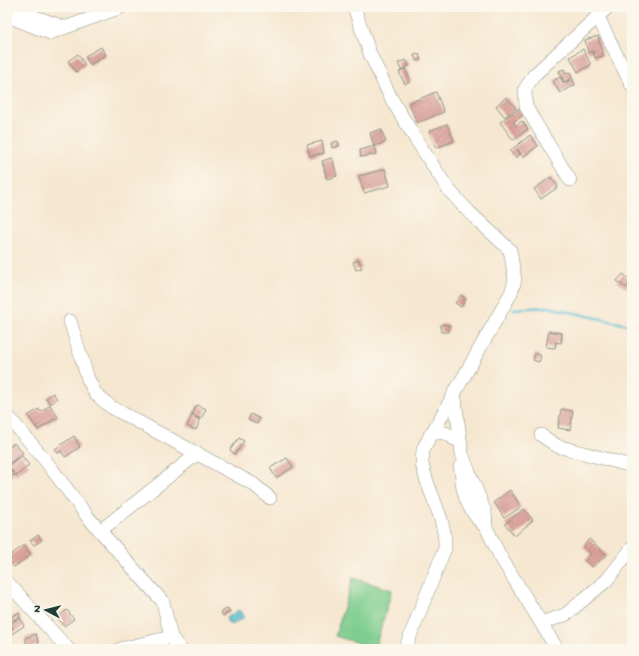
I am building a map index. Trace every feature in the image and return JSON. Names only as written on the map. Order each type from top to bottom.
[{"type":"street","points":[[14,15],[50,32],[122,7]]},
{"type":"street","points":[[354,7],[370,54],[392,100],[448,189],[469,212],[510,250],[515,280],[511,293],[454,391],[424,448],[422,463],[446,535],[445,548],[405,649]]},
{"type":"street","points":[[570,180],[526,107],[525,90],[534,75],[608,7]]},
{"type":"street","points":[[14,15],[64,28]]},
{"type":"street","points":[[598,17],[632,86]]},
{"type":"street","points":[[70,321],[85,372],[95,393],[111,407],[253,484],[270,498]]},
{"type":"street","points":[[454,391],[462,454],[485,512],[486,527],[500,556],[557,649]]},
{"type":"street","points":[[446,406],[453,416],[456,458],[462,473],[463,491],[478,520],[486,527]]},
{"type":"street","points":[[7,415],[45,460],[100,531],[163,602],[171,637],[180,649]]},
{"type":"street","points":[[430,435],[443,432],[449,434],[454,439]]},
{"type":"street","points":[[541,435],[557,446],[632,466]]},
{"type":"street","points":[[100,531],[198,453]]},
{"type":"street","points":[[541,623],[565,615],[607,580],[632,548]]},
{"type":"street","points":[[7,582],[68,649]]},
{"type":"street","points":[[120,649],[171,637]]},
{"type":"green space","points":[[353,578],[392,590],[375,648],[335,636]]},
{"type":"water","points":[[239,610],[244,615],[243,618],[232,625],[228,623],[226,618]]},
{"type":"building","points":[[598,36],[603,56],[595,58],[593,51],[588,53],[585,40]]},
{"type":"building","points":[[101,47],[106,55],[90,65],[85,56]]},
{"type":"building","points":[[583,49],[591,65],[578,72],[570,57]]},
{"type":"building","points":[[78,54],[85,65],[76,72],[68,61]]},
{"type":"building","points":[[419,54],[421,60],[416,61],[414,55]]},
{"type":"building","points":[[406,60],[409,66],[401,70],[398,63]]},
{"type":"building","points":[[405,69],[411,81],[405,84],[399,72]]},
{"type":"building","points":[[564,69],[566,73],[570,72],[575,85],[560,93],[553,81],[560,77],[564,84],[571,79],[564,82],[559,71]]},
{"type":"building","points":[[436,92],[444,112],[417,123],[409,103]]},
{"type":"building","points":[[506,97],[516,108],[505,117],[496,106]]},
{"type":"building","points":[[521,107],[525,113],[513,122],[516,126],[522,121],[528,129],[513,140],[500,122]]},
{"type":"building","points":[[447,124],[454,141],[436,148],[429,131]]},
{"type":"building","points":[[381,129],[386,142],[374,146],[370,133]]},
{"type":"building","points":[[530,135],[538,146],[523,157],[517,149],[520,154],[515,158],[510,151]]},
{"type":"building","points":[[322,141],[324,153],[310,156],[307,145]]},
{"type":"building","points":[[338,141],[339,146],[332,148],[331,143]]},
{"type":"building","points":[[375,146],[377,154],[361,157],[360,150]]},
{"type":"building","points":[[332,158],[337,176],[327,179],[322,161]]},
{"type":"building","points":[[385,169],[390,186],[364,193],[359,176]]},
{"type":"building","points":[[551,177],[558,187],[541,199],[534,189]]},
{"type":"building","points":[[359,260],[362,268],[356,270],[353,262]]},
{"type":"building","points":[[623,274],[632,281],[626,288],[617,281]]},
{"type":"building","points":[[461,295],[466,299],[461,307],[455,303]]},
{"type":"building","points":[[441,324],[449,325],[449,332],[441,332]]},
{"type":"building","points":[[549,331],[562,333],[561,343],[556,342],[555,348],[546,347]]},
{"type":"building","points":[[535,353],[541,356],[539,362],[533,360]]},
{"type":"building","points":[[53,393],[57,399],[50,404],[46,398]]},
{"type":"building","points":[[50,405],[58,417],[38,430],[28,416],[39,409],[41,412]]},
{"type":"building","points":[[197,405],[206,409],[201,419],[192,415]]},
{"type":"building","points":[[561,409],[573,411],[570,430],[558,428]]},
{"type":"building","points":[[251,414],[260,419],[257,424],[248,420]]},
{"type":"building","points":[[192,415],[200,420],[196,430],[187,426]]},
{"type":"building","points":[[74,436],[80,447],[65,457],[61,451],[58,453],[55,449]]},
{"type":"building","points":[[239,438],[244,441],[235,454],[230,450]]},
{"type":"building","points":[[14,443],[23,453],[9,464],[7,461],[7,449]]},
{"type":"building","points":[[21,455],[29,465],[16,476],[8,466]]},
{"type":"building","points":[[287,458],[293,467],[276,478],[270,468]]},
{"type":"building","points":[[7,466],[14,475],[11,477],[7,472]]},
{"type":"building","points":[[510,490],[521,507],[504,518],[494,502]]},
{"type":"building","points":[[524,509],[533,520],[515,536],[505,524]]},
{"type":"building","points":[[38,535],[42,540],[34,545],[30,541]]},
{"type":"building","points":[[589,539],[607,555],[592,567],[585,561],[591,554],[583,547]]},
{"type":"building","points":[[24,545],[31,555],[14,567],[7,558]]},
{"type":"building","points":[[228,608],[230,612],[223,616],[221,612]]},
{"type":"building","points":[[67,610],[74,619],[64,626],[57,617]]},
{"type":"building","points":[[19,613],[20,617],[14,620],[12,616]]},
{"type":"building","points":[[20,618],[24,626],[7,637],[7,623],[9,622],[13,629],[10,623]]},
{"type":"building","points":[[36,634],[39,645],[28,648],[25,638]]},
{"type":"waterway","points":[[514,309],[548,307],[632,326]]}]
